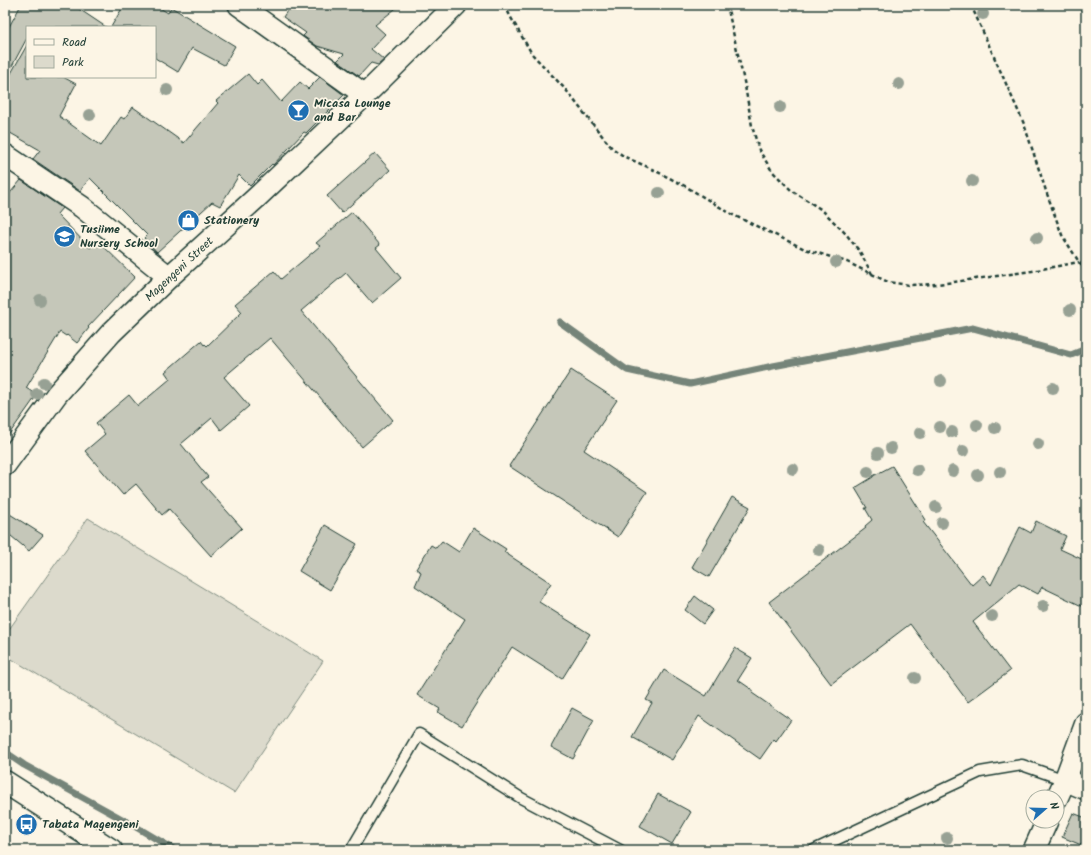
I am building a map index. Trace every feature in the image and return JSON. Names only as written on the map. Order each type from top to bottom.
[{"type":"main road","points":[[5,782],[111,850]]},
{"type":"street","points":[[239,5],[365,95]]},
{"type":"street","name":"Magengeni Street","points":[[5,463],[57,394],[111,333],[169,277],[255,199],[365,95],[456,5]]},
{"type":"street","points":[[5,155],[82,207],[169,277]]},
{"type":"street","points":[[1061,789],[1086,723]]},
{"type":"street","points":[[1065,780],[1086,789]]},
{"type":"street","points":[[1034,850],[1043,829]]},
{"type":"lane","points":[[350,850],[420,734],[521,798],[620,850]]},
{"type":"lane","points":[[814,850],[980,772],[1022,765],[1065,780]]},
{"type":"path","points":[[505,5],[532,54],[566,90],[612,148],[625,157],[685,186],[733,215],[805,249],[847,262],[888,282],[909,285],[937,284],[1032,271],[1079,262]]},
{"type":"path","points":[[727,5],[745,86],[752,126],[759,150],[772,171],[791,190],[822,210],[846,234],[860,252],[872,274]]},
{"type":"path","points":[[971,5],[1024,124],[1062,235],[1086,273]]},
{"type":"green space","points":[[88,518],[323,661],[234,793],[5,655],[5,635]]},
{"type":"building","points":[[21,5],[73,5],[104,26],[26,26],[26,40],[5,79],[5,34]]},
{"type":"building","points":[[124,5],[155,5],[168,13],[171,7],[235,46],[224,65],[192,48],[178,72],[156,59],[156,26],[112,26]]},
{"type":"building","points":[[291,5],[400,5],[375,25],[385,34],[371,49],[384,60],[378,65],[371,63],[359,76],[337,61],[344,54],[317,46],[303,36],[306,33],[283,17]]},
{"type":"building","points":[[26,47],[26,78],[65,78],[76,84],[59,116],[101,146],[121,117],[124,119],[133,107],[184,143],[218,103],[216,101],[248,74],[257,85],[262,80],[281,102],[300,82],[308,89],[320,77],[344,95],[306,133],[304,132],[273,165],[272,164],[250,186],[239,175],[220,206],[212,202],[157,252],[144,238],[147,235],[90,178],[80,191],[33,159],[40,150],[5,130],[5,84]]},
{"type":"building","points":[[375,153],[390,170],[342,213],[327,196]]},
{"type":"building","points":[[21,180],[62,208],[57,214],[90,248],[98,241],[135,277],[88,327],[89,328],[77,343],[67,335],[66,336],[60,332],[26,388],[37,395],[5,440],[5,199]]},
{"type":"building","points":[[352,212],[380,245],[376,248],[401,278],[372,303],[346,273],[301,311],[393,420],[362,447],[270,338],[224,377],[249,406],[221,430],[212,418],[181,444],[208,477],[201,482],[242,528],[211,556],[169,509],[162,515],[136,484],[123,495],[85,451],[105,434],[96,423],[129,395],[138,406],[170,379],[165,372],[201,341],[207,346],[242,312],[235,304],[274,271],[281,279],[320,246],[316,243]]},
{"type":"building","points":[[571,370],[617,400],[584,450],[647,492],[618,537],[509,466]]},
{"type":"building","points":[[892,466],[926,520],[923,522],[972,585],[983,575],[991,585],[1020,527],[1031,533],[1036,521],[1066,536],[1060,549],[1086,561],[1086,608],[1042,587],[1038,594],[1019,584],[973,622],[1010,671],[968,702],[910,624],[831,684],[769,602],[866,528],[865,526],[872,520],[865,508],[867,508],[855,488]]},
{"type":"building","points":[[732,497],[750,507],[709,577],[692,567]]},
{"type":"building","points":[[5,511],[43,535],[29,551],[5,531]]},
{"type":"building","points":[[325,525],[357,544],[330,590],[299,571]]},
{"type":"building","points":[[473,528],[506,549],[504,552],[551,583],[539,602],[590,634],[562,679],[512,647],[462,726],[438,712],[440,709],[417,695],[465,619],[415,586],[421,572],[416,569],[431,545],[436,548],[442,541],[459,552]]},
{"type":"building","points":[[695,596],[713,610],[703,624],[685,610]]},
{"type":"building","points":[[735,648],[752,658],[738,680],[754,691],[752,693],[791,720],[776,741],[774,739],[760,759],[699,716],[672,760],[632,737],[652,703],[646,700],[664,670],[706,696]]},
{"type":"building","points":[[572,708],[594,720],[573,759],[551,747]]},
{"type":"building","points":[[658,794],[691,812],[672,844],[640,826]]},
{"type":"building","points":[[1073,813],[1086,818],[1086,847],[1062,837]]},
{"type":"waterway","points":[[560,322],[627,370],[690,384],[773,366],[973,328],[1071,355],[1086,349]]},
{"type":"waterway","points":[[5,752],[24,765],[175,850]]},
{"type":"place","name":"Micasa Lounge and Bar","points":[[298,110]]},
{"type":"place","name":"Stationery","points":[[188,220]]},
{"type":"place","name":"Tusiime Nursery School","points":[[64,236]]},
{"type":"place","name":"Tabata Magengeni","points":[[26,824]]}]
